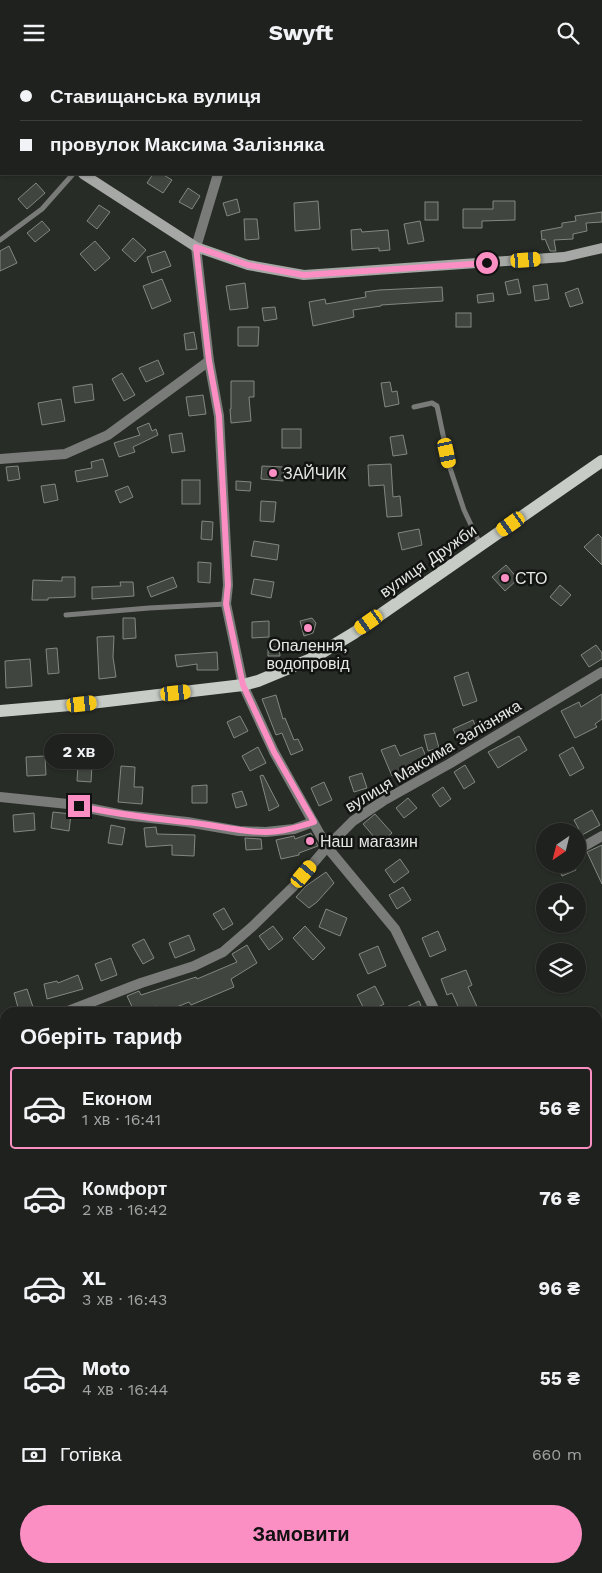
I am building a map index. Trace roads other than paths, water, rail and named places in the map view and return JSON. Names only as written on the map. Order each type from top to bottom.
[{"type":"main road","name":"вулиця Дружби","points":[[0,711],[82,704],[243,685],[258,681],[311,659],[354,633],[602,461]]},
{"type":"street","points":[[85,175],[196,247],[248,265],[304,275],[564,257],[602,249]]},
{"type":"street","points":[[218,175],[196,247],[209,361],[219,416],[228,585],[226,604],[243,685],[274,752],[327,847],[395,929],[433,1007]]},
{"type":"street","points":[[0,459],[66,454],[100,439],[209,361]]},
{"type":"street","name":"вулиця Максима Залізняка","points":[[79,1007],[141,983],[194,966],[224,952],[292,887],[327,847],[354,821],[383,801],[449,764],[602,672]]},
{"type":"street","points":[[0,797],[68,804],[123,815],[187,822],[239,831],[266,832],[294,829],[314,822]]},
{"type":"street","points":[[586,845],[602,836]]},
{"type":"lane","points":[[0,240],[42,209],[72,175]]},
{"type":"lane","points":[[414,407],[432,403],[437,406],[450,468],[464,510],[480,545]]},
{"type":"lane","points":[[66,615],[226,604]]},
{"type":"place","name":"ЗАЙЧИК","points":[[273,473]]},
{"type":"place","name":"СТО","points":[[505,578]]},
{"type":"place","name":"Опалення, водопровід","points":[[308,628]]},
{"type":"place","name":"Наш магазин","points":[[310,841]]}]
